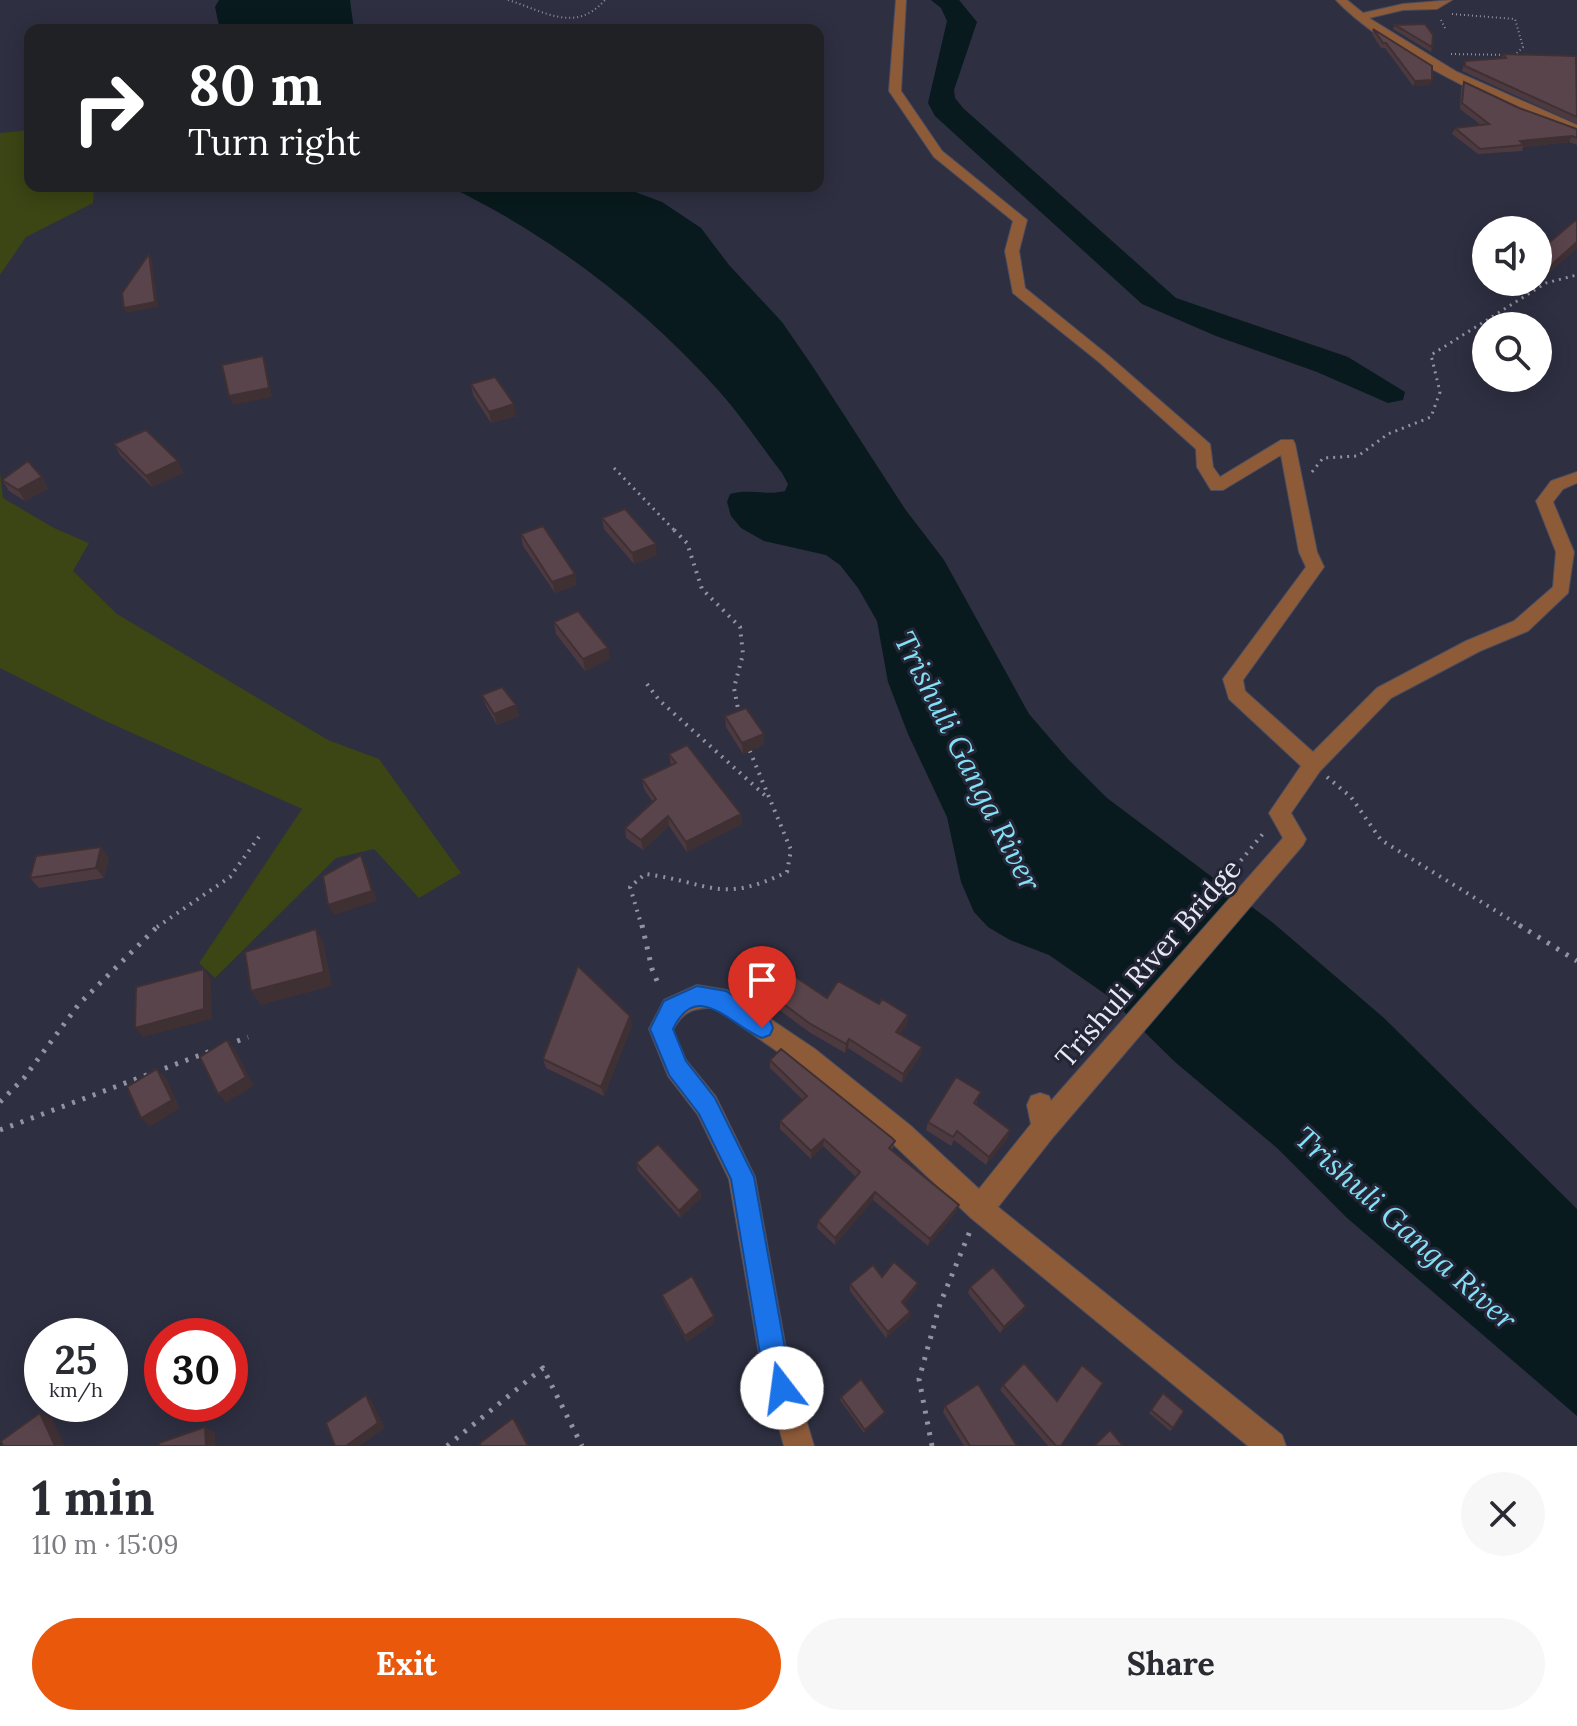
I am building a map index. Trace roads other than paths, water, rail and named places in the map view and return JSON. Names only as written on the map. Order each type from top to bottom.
[{"type":"street","points":[[901,0],[895,91],[938,154],[1020,220],[1012,251],[1018,290],[1104,359],[1204,448],[1205,467],[1217,486],[1287,444],[1308,552],[1315,567],[1233,679],[1236,694],[1313,765],[1384,693],[1473,646],[1521,626],[1562,589],[1565,552],[1544,501],[1557,485],[1577,477]]},
{"type":"street","points":[[1341,0],[1361,17],[1485,92],[1577,129]]},
{"type":"street","points":[[1361,17],[1403,7],[1437,6],[1447,0]]},
{"type":"street","name":"Trishuli River Bridge","points":[[980,1209],[1043,1116],[1295,839],[1280,813],[1313,765]]},
{"type":"street","points":[[799,1446],[774,1360],[742,1177],[707,1106],[677,1068],[661,1029],[672,1008],[697,996],[719,998],[806,1057],[890,1125],[980,1209],[1271,1446]]},
{"type":"water","points":[[219,0],[350,0],[353,24],[219,24],[215,7]]},
{"type":"water","points":[[931,0],[959,0],[977,22],[954,90],[955,98],[963,108],[1176,298],[1348,357],[1405,392],[1403,400],[1388,403],[1142,304],[935,116],[928,103],[947,21],[941,8]]},
{"type":"water","name":"Trishuli Ganga River","points":[[460,192],[635,192],[662,202],[701,228],[729,265],[782,322],[905,509],[944,560],[1029,714],[1068,759],[1107,798],[1272,922],[1384,1018],[1577,1209],[1577,1416],[1346,1217],[1277,1148],[1175,1062],[1108,996],[1049,955],[1010,940],[988,927],[974,912],[961,882],[947,817],[908,734],[888,682],[877,621],[858,588],[840,565],[826,555],[764,541],[741,528],[731,516],[727,502],[730,494],[785,491],[788,484],[782,473],[719,391],[659,330],[559,250]]}]
